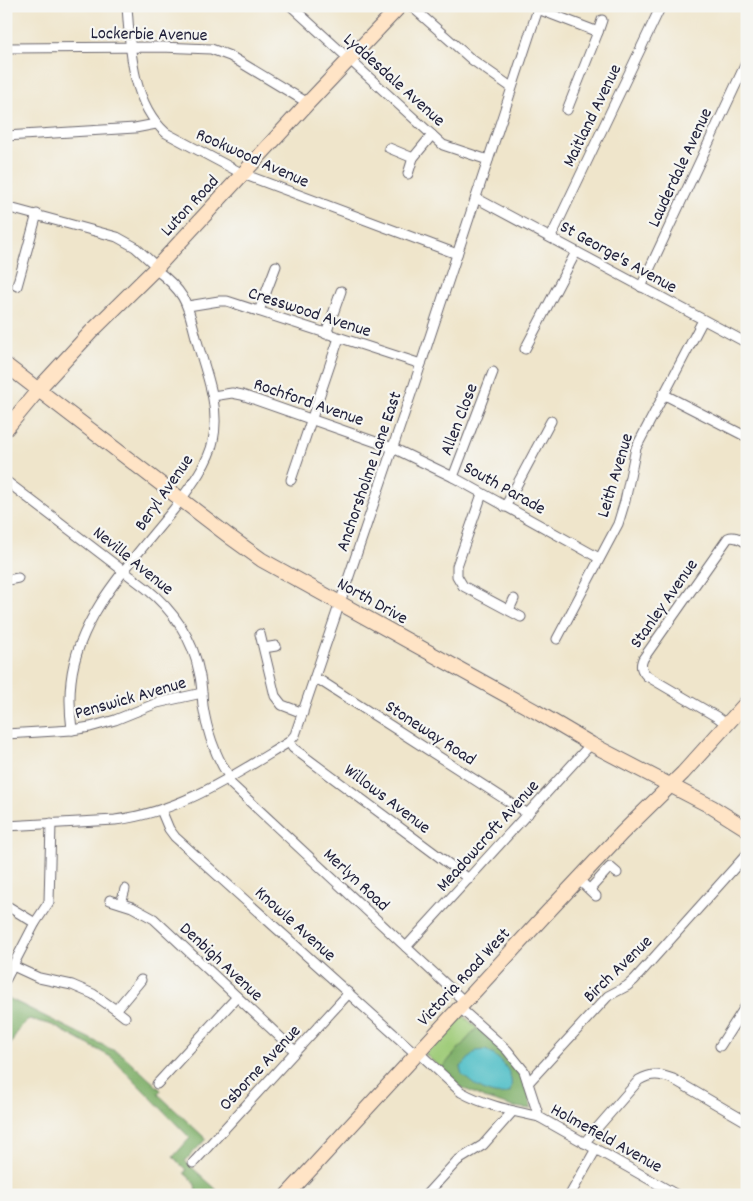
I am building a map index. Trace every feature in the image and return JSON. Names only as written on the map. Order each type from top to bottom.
[{"type":"street","name":"Rookwood Avenue","points":[[127,6],[131,47],[141,93],[156,124],[175,139],[243,174],[457,254]]},
{"type":"street","name":"Lyddesdale Avenue","points":[[291,6],[443,145],[488,160]]},
{"type":"street","name":"Luton Road","points":[[6,429],[38,390],[91,332],[156,268],[400,6]]},
{"type":"street","points":[[411,6],[460,50],[512,87]]},
{"type":"street","name":"Maitland Avenue","points":[[551,237],[661,6]]},
{"type":"street","points":[[538,8],[598,32]]},
{"type":"street","name":"Anchorsholme Lane East","points":[[289,742],[295,735],[393,448],[538,8]]},
{"type":"street","points":[[567,110],[602,20]]},
{"type":"street","name":"Lockerbie Avenue","points":[[6,48],[131,47],[211,49],[230,56],[308,103]]},
{"type":"street","name":"Lauderdale Avenue","points":[[641,287],[747,61]]},
{"type":"street","points":[[6,136],[135,128],[156,124]]},
{"type":"street","points":[[408,174],[413,158],[432,135]]},
{"type":"street","points":[[389,148],[413,158]]},
{"type":"street","name":"St George's Avenue","points":[[476,198],[703,320],[746,341]]},
{"type":"street","name":"Beryl Avenue","points":[[6,207],[117,236],[135,247],[175,286],[186,300],[213,396],[216,422],[213,442],[206,461],[181,500],[94,612],[82,638],[71,680],[72,730]]},
{"type":"street","points":[[17,286],[37,214]]},
{"type":"street","points":[[525,349],[576,252]]},
{"type":"street","points":[[259,311],[276,266]]},
{"type":"street","points":[[326,334],[340,291]]},
{"type":"street","name":"Cresswood Avenue","points":[[188,306],[227,301],[421,364]]},
{"type":"street","name":"Leith Avenue","points":[[556,639],[618,524],[624,508],[636,448],[703,320]]},
{"type":"street","points":[[290,480],[339,338]]},
{"type":"street","name":"North Drive","points":[[6,365],[262,560],[591,744],[712,807],[747,829]]},
{"type":"street","name":"Allen Close","points":[[453,477],[493,372]]},
{"type":"street","name":"Rochford Avenue","points":[[213,396],[232,393],[242,395],[393,448]]},
{"type":"street","points":[[663,394],[747,437]]},
{"type":"street","points":[[505,507],[551,421]]},
{"type":"street","name":"South Parade","points":[[393,448],[453,477],[599,558]]},
{"type":"street","name":"Neville Avenue","points":[[6,481],[157,596],[177,621],[194,653],[200,673],[207,726],[218,759],[229,778]]},
{"type":"street","points":[[482,494],[457,566],[457,576],[464,586],[521,617]]},
{"type":"street","name":"Stanley Avenue","points":[[723,722],[647,676],[642,672],[641,665],[643,659],[728,538],[736,537],[747,543]]},
{"type":"street","points":[[7,580],[18,578]]},
{"type":"street","points":[[509,610],[514,598]]},
{"type":"street","points":[[260,634],[275,696],[282,705],[303,712]]},
{"type":"street","points":[[264,648],[276,646]]},
{"type":"street","name":"Stoneway Road","points":[[314,679],[329,686],[528,814]]},
{"type":"street","name":"Victoria Road West","points":[[723,722],[747,691]]},
{"type":"street","name":"Penswick Avenue","points":[[6,734],[72,730],[115,720],[157,703],[202,693]]},
{"type":"street","name":"Victoria Road West","points":[[287,1195],[578,879],[668,785],[676,768],[723,722],[747,702]]},
{"type":"street","points":[[6,826],[132,818],[161,810],[200,795],[289,742]]},
{"type":"street","name":"Willows Avenue","points":[[289,742],[293,748],[469,879]]},
{"type":"street","name":"Meadowcroft Avenue","points":[[406,947],[591,744]]},
{"type":"street","name":"Merlyn Road","points":[[229,778],[231,784],[406,947],[507,1050],[524,1071],[539,1117]]},
{"type":"street","name":"Knowle Avenue","points":[[161,810],[169,829],[175,837],[417,1053]]},
{"type":"street","points":[[6,979],[35,923],[50,902],[51,823]]},
{"type":"street","name":"Birch Avenue","points":[[528,1083],[608,996],[634,980],[747,854]]},
{"type":"street","points":[[578,879],[593,892],[610,867],[616,873]]},
{"type":"street","points":[[121,903],[125,888]]},
{"type":"street","name":"Denbigh Avenue","points":[[110,900],[139,910],[154,919],[296,1051]]},
{"type":"street","points":[[9,907],[35,923]]},
{"type":"street","points":[[13,966],[39,978],[72,985],[84,990],[100,998],[125,1017]]},
{"type":"street","points":[[116,1010],[142,980]]},
{"type":"street","name":"Osborne Avenue","points":[[193,1163],[349,993]]},
{"type":"street","points":[[157,1084],[238,997]]},
{"type":"street","points":[[720,1046],[747,1004]]},
{"type":"street","name":"Holmefield Avenue","points":[[417,1053],[469,1097],[539,1117],[677,1195]]},
{"type":"street","points":[[584,1142],[639,1080],[652,1074],[672,1079],[747,1122]]},
{"type":"street","points":[[426,1195],[457,1161],[482,1145],[514,1111]]},
{"type":"street","points":[[570,1195],[596,1149]]},
{"type":"green space","points":[[6,997],[123,1055],[161,1090],[158,1094],[206,1139],[185,1161],[217,1190],[213,1195],[195,1195],[196,1188],[194,1182],[184,1173],[186,1170],[173,1157],[190,1138],[111,1057],[52,1025],[29,1019],[18,1030],[11,1044],[6,1049]]},
{"type":"green space","points":[[462,1014],[477,1028],[441,1069],[425,1054]]},
{"type":"green space","points":[[477,1028],[505,1054],[520,1073],[529,1096],[531,1109],[513,1107],[484,1098],[459,1086],[441,1069]]},
{"type":"water","points":[[486,1050],[506,1067],[511,1079],[510,1092],[504,1094],[491,1093],[478,1087],[462,1074],[460,1068],[476,1051]]}]
